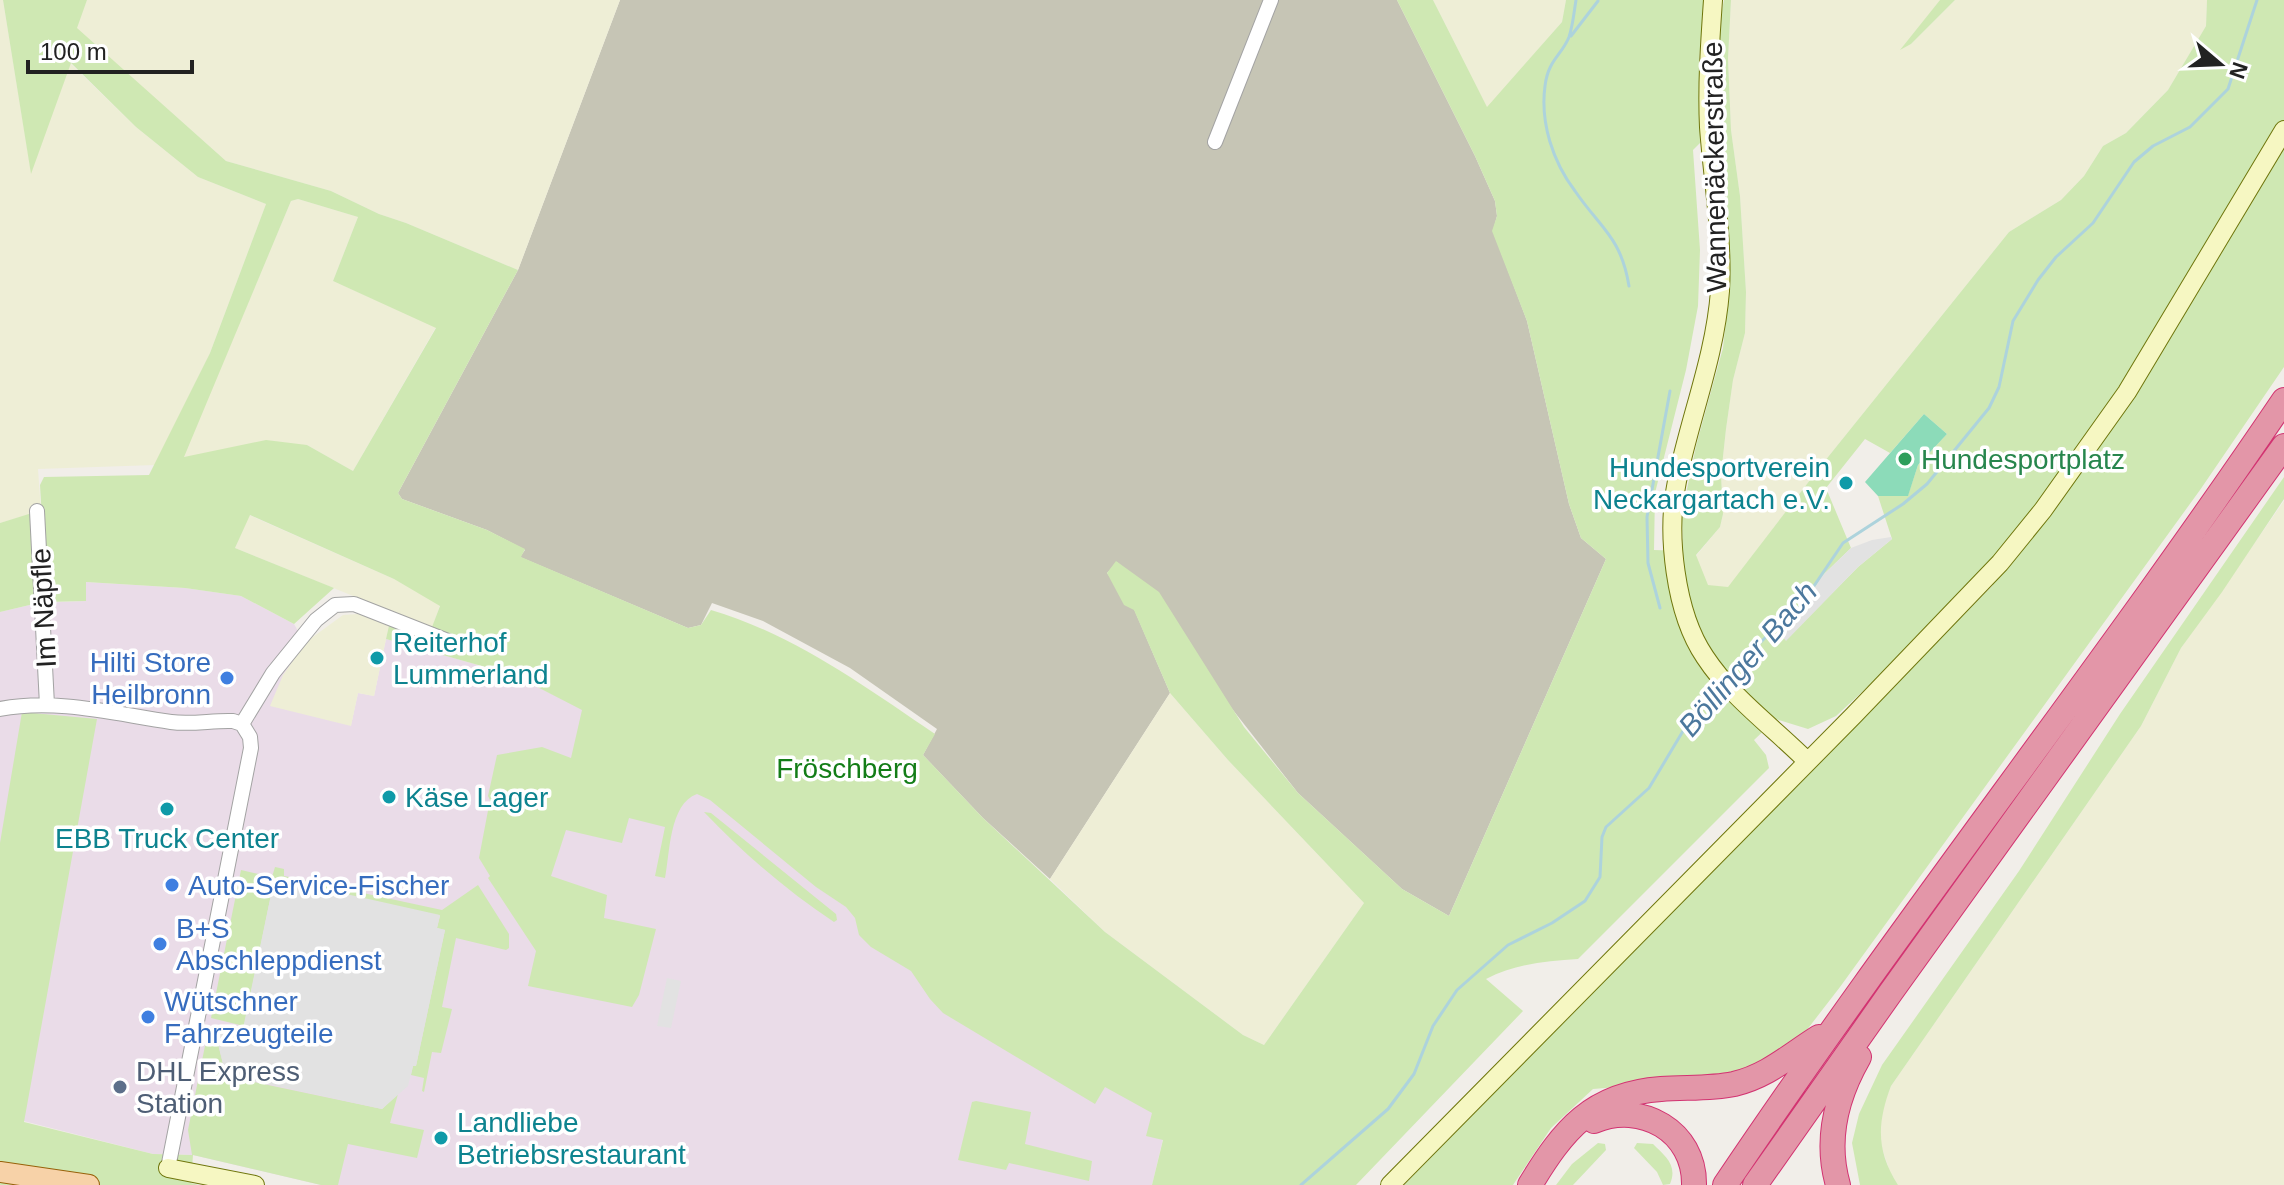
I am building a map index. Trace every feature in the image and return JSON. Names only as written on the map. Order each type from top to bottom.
[{"type":"highway","points":[[1725,1185],[1834,1027],[2089,676],[2284,400]]},
{"type":"highway","points":[[1755,1185],[2284,446]]},
{"type":"highway","points":[[1838,1185],[1832,1143],[1837,1109],[1850,1072],[1891,992]]},
{"type":"highway","points":[[1530,1185],[1564,1134],[1584,1115],[1603,1103],[1643,1091],[1715,1087],[1753,1078],[1792,1057],[1834,1027]]},
{"type":"highway","points":[[1538,1185],[1549,1167],[1581,1130],[1610,1114],[1622,1113],[1633,1113],[1668,1129],[1690,1159],[1694,1185]]},
{"type":"main road","points":[[0,1172],[89,1185]]},
{"type":"street","points":[[1215,142],[1271,0]]},
{"type":"street","name":"Wannenäckerstraße","points":[[1713,0],[1708,58],[1709,127],[1721,265],[1713,344],[1676,482],[1674,510],[1679,592],[1704,656],[1730,688],[1807,761]]},
{"type":"street","points":[[1390,1185],[2000,563],[2043,510],[2127,392],[2284,130]]},
{"type":"street","name":"Im Näpfle","points":[[37,511],[47,705]]},
{"type":"street","points":[[242,724],[273,673],[316,620],[335,605],[354,604],[458,645]]},
{"type":"street","points":[[0,709],[47,705],[125,713],[173,722],[225,720],[242,724],[250,737],[247,767],[168,1168],[255,1185]]},
{"type":"shaded area","points":[[620,0],[1397,0],[1495,201],[1497,216],[1493,231],[1527,321],[1569,504],[1581,538],[1606,559],[1449,916],[1402,889],[1298,793],[1117,562],[1107,573],[1134,609],[1170,693],[1050,879],[983,818],[923,755],[937,729],[850,668],[763,621],[712,603],[701,625],[688,628],[520,557],[525,550],[487,530],[402,499],[398,493],[518,270]]},
{"type":"shaded area","points":[[1891,537],[1786,641],[1779,632],[1796,618],[1822,576],[1851,548]]},
{"type":"shaded area","points":[[85,582],[185,588],[241,596],[294,624],[351,725],[358,693],[374,696],[386,639],[514,675],[582,709],[653,752],[1152,1113],[1163,1139],[1152,1185],[321,1185],[193,1155],[153,1154],[0,1115],[0,612],[38,603],[86,601]]},
{"type":"shaded area","points":[[288,881],[440,915],[437,928],[445,930],[416,1066],[413,1066],[408,1086],[382,1109],[226,1075],[215,1032],[241,1038],[272,890],[286,893]]},
{"type":"shaded area","points":[[667,978],[681,981],[671,1028],[657,1026]]},
{"type":"green space","points":[[0,0],[3,0],[31,172],[70,63],[136,127],[198,177],[266,204],[210,353],[155,465],[38,469],[41,511],[0,523]]},
{"type":"green space","name":"Fröschberg","points":[[3,0],[87,0],[77,28],[226,161],[331,191],[379,214],[518,270],[398,493],[402,499],[487,530],[525,549],[521,557],[688,628],[701,625],[711,610],[771,633],[855,680],[935,734],[923,755],[983,818],[1105,932],[1243,1035],[1264,1045],[1364,903],[1228,760],[1170,693],[1134,610],[1124,605],[1107,573],[1116,561],[1159,592],[1244,727],[1298,793],[1402,889],[1449,916],[1606,559],[1581,538],[1569,504],[1527,321],[1492,231],[1497,216],[1495,201],[1397,0],[1433,0],[1487,107],[1562,22],[1566,0],[1704,0],[1699,62],[1701,142],[1693,150],[1700,250],[1698,306],[1686,370],[1655,493],[1654,550],[1683,551],[1682,513],[1696,446],[1723,348],[1729,291],[1717,100],[1721,15],[1724,0],[1731,0],[1728,59],[1731,130],[1740,196],[1746,292],[1745,333],[1733,380],[1726,429],[1721,475],[1723,514],[1720,527],[1696,555],[1708,585],[1728,587],[2009,232],[2061,200],[2084,176],[2103,146],[2126,133],[2168,90],[2206,26],[2207,0],[2284,0],[2284,367],[2200,490],[1840,987],[1806,1031],[1784,1052],[1731,1078],[1593,1089],[1551,1128],[1513,1185],[1404,1185],[1993,585],[1982,572],[1917,641],[1836,716],[1808,729],[1776,719],[1754,740],[1766,755],[1769,768],[1578,959],[1530,964],[1486,979],[1523,1011],[1356,1185],[1152,1185],[1163,1140],[1146,1136],[1152,1113],[1105,1087],[1095,1104],[943,1013],[911,971],[871,947],[859,935],[855,918],[846,907],[816,887],[710,800],[697,794],[688,799],[676,818],[665,878],[655,876],[665,827],[629,818],[622,843],[566,830],[551,876],[607,895],[604,918],[656,929],[639,995],[632,1007],[528,986],[536,951],[488,878],[490,876],[479,858],[490,800],[488,796],[497,755],[542,747],[571,758],[582,710],[514,675],[386,639],[392,612],[432,627],[440,606],[394,579],[250,515],[235,548],[334,588],[294,624],[241,596],[185,588],[86,582],[86,601],[47,602],[40,485],[44,477],[149,475],[210,353],[266,204],[198,177],[136,127],[71,63],[31,174]],"holes":[[[298,199],[358,217],[333,281],[436,328],[353,471],[307,445],[266,440],[184,457],[291,201]],[[1924,414],[1947,434],[1918,465],[1908,495],[1878,496],[1892,539],[1858,567],[1786,640],[1779,632],[1796,618],[1822,576],[1851,548],[1826,488],[1865,439],[1890,453]]]},
{"type":"green space","points":[[87,0],[620,0],[518,270],[379,214],[331,191],[226,161],[76,28]]},
{"type":"green space","points":[[1433,0],[1566,0],[1562,22],[1487,108]]},
{"type":"green space","points":[[1731,0],[1940,0],[1903,48],[1911,44],[1955,0],[2207,0],[2206,26],[2168,90],[2126,133],[2103,146],[2084,176],[2061,200],[2009,232],[1820,467],[1728,588],[1707,585],[1696,556],[1720,527],[1723,514],[1721,475],[1726,429],[1733,380],[1745,333],[1746,292],[1740,196],[1731,130],[1728,59]]},
{"type":"green space","points":[[1940,0],[1955,0],[1911,44],[1900,50]]},
{"type":"green space","points":[[298,199],[358,217],[333,281],[436,327],[353,471],[307,445],[183,457],[291,201]]},
{"type":"green space","name":"Hundesportplatz","points":[[1924,414],[1947,434],[1918,465],[1908,496],[1878,496],[1865,482]]},
{"type":"green space","points":[[2284,477],[2284,499],[2181,648],[2141,726],[1891,1086],[1883,1112],[1881,1137],[1886,1160],[1898,1185],[1860,1185],[1852,1143],[1859,1114],[1882,1065],[2019,871],[2120,714]]},
{"type":"green space","points":[[2284,501],[2284,1185],[1898,1185],[1880,1142],[1881,1112],[1891,1086],[2141,726],[2181,648]]},
{"type":"green space","points":[[32,513],[38,603],[0,612],[0,523]]},
{"type":"green space","points":[[249,515],[394,579],[440,605],[432,628],[235,548]]},
{"type":"green space","points":[[358,614],[389,625],[374,696],[358,693],[351,726],[270,706],[283,675],[306,642],[343,615]]},
{"type":"green space","points":[[1170,693],[1228,760],[1364,903],[1264,1045],[1243,1035],[1105,932],[1050,879]]},
{"type":"green space","points":[[22,712],[97,719],[24,1122],[153,1154],[192,1155],[188,1130],[208,1031],[215,1032],[226,1076],[382,1109],[398,1094],[390,1123],[424,1130],[417,1158],[348,1144],[338,1185],[321,1185],[193,1155],[191,1183],[199,1185],[0,1185],[0,843]]},
{"type":"green space","points":[[704,812],[711,813],[836,914],[837,920],[834,922],[782,884]]},
{"type":"green space","points":[[275,867],[284,869],[284,876],[442,910],[478,885],[509,934],[509,948],[506,950],[456,938],[442,1007],[452,1009],[441,1053],[432,1052],[424,1092],[424,1078],[411,1075],[413,1066],[416,1066],[445,930],[437,928],[440,916],[272,890],[244,1026],[211,1018],[241,870],[272,877]]},
{"type":"green space","points":[[972,1102],[1031,1112],[1025,1144],[1092,1161],[1089,1181],[1009,1163],[1006,1170],[958,1160]]},
{"type":"green space","points":[[1598,1143],[1605,1144],[1606,1150],[1573,1185],[1556,1185],[1572,1164]]},
{"type":"green space","points":[[1637,1143],[1653,1144],[1666,1157],[1672,1171],[1670,1184],[1663,1185],[1657,1172],[1634,1148]]},
{"type":"waterway","points":[[1576,0],[1569,37],[1547,77],[1544,100],[1546,128],[1567,180],[1615,244],[1629,286]]},
{"type":"waterway","name":"Böllinger Bach","points":[[1727,675],[1795,614],[1843,543],[1903,504],[1927,484],[1989,408],[1999,387],[2013,321],[2038,280],[2056,257],[2093,223],[2134,162],[2153,146],[2190,127],[2228,89],[2257,0]]},
{"type":"waterway","points":[[1571,36],[1598,1]]},
{"type":"waterway","points":[[1660,608],[1648,563],[1647,517],[1670,391]]},
{"type":"waterway","name":"Böllinger Bach","points":[[1301,1185],[1388,1109],[1414,1074],[1433,1026],[1457,990],[1508,945],[1552,923],[1585,901],[1600,877],[1602,837],[1606,827],[1649,788],[1683,731],[1719,684]]},
{"type":"place","name":"Hundesportplatz","points":[[1905,459]]},
{"type":"place","name":"Hundesportverein Neckargartach e.V.","points":[[1846,483]]},
{"type":"place","name":"Reiterhof Lummerland","points":[[377,658]]},
{"type":"place","name":"Hilti Store Heilbronn","points":[[227,678]]},
{"type":"place","name":"Käse Lager","points":[[389,797]]},
{"type":"place","name":"EBB Truck Center","points":[[167,809]]},
{"type":"place","name":"Auto-Service-Fischer","points":[[172,885]]},
{"type":"place","name":"B+S Abschleppdienst","points":[[160,944]]},
{"type":"place","name":"Wütschner Fahrzeugteile","points":[[148,1017]]},
{"type":"place","name":"DHL Express Station","points":[[120,1087]]},
{"type":"place","name":"Landliebe Betriebsrestaurant","points":[[441,1138]]}]
